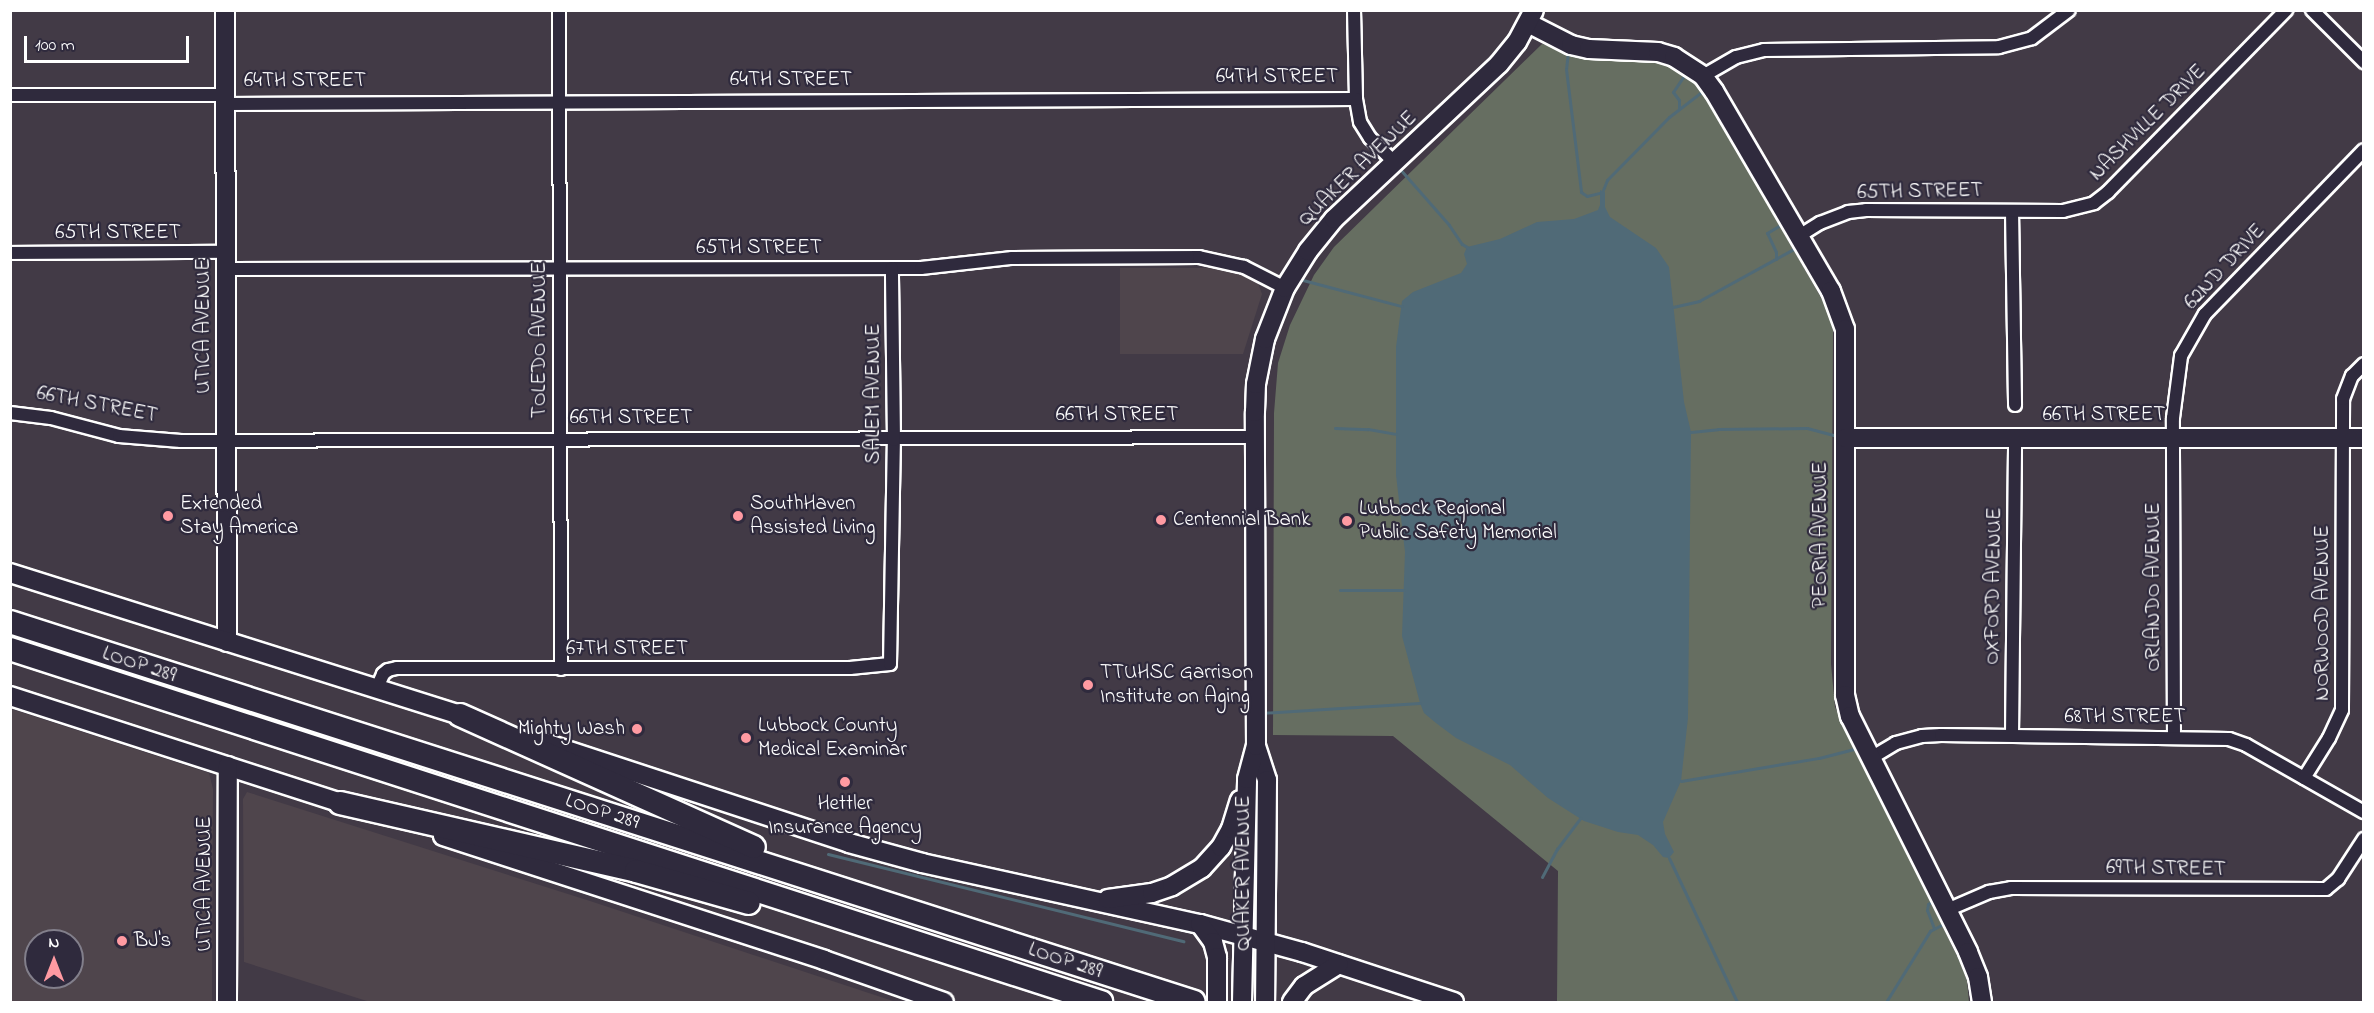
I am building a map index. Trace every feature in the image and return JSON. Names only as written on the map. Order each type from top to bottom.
[{"type":"highway","name":"LOOP 289","points":[[10,622],[1194,1002]]},
{"type":"highway","name":"LOOP 289","points":[[10,649],[1101,1002]]},
{"type":"highway","points":[[460,715],[834,886]]},
{"type":"highway","points":[[340,803],[636,871],[789,915],[876,929]]},
{"type":"main road","name":"UTICA AVENUE","points":[[225,10],[226,642]]},
{"type":"main road","points":[[1531,17],[1571,45],[1589,49],[1658,52],[1687,64],[1703,76]]},
{"type":"main road","name":"QUAKER AVENUE","points":[[1242,1002],[1246,779],[1256,746],[1256,384],[1273,315],[1308,250],[1334,219],[1499,64],[1531,17]]},
{"type":"main road","name":"PEORIA AVENUE","points":[[1703,76],[1831,291],[1845,328],[1844,687],[1850,716],[1978,977],[1982,1002]]},
{"type":"main road","name":"66TH STREET","points":[[1845,438],[2364,438]]},
{"type":"main road","points":[[10,573],[460,715],[849,843],[922,863],[1200,924],[1339,964],[1454,1002]]},
{"type":"main road","points":[[10,696],[936,1001]]},
{"type":"main road","name":"QUAKER AVENUE","points":[[1256,746],[1267,780],[1265,1002]]},
{"type":"main road","name":"UTICA AVENUE","points":[[227,1002],[228,766]]},
{"type":"main road","points":[[1091,900],[1152,893],[1172,886],[1202,868],[1221,847],[1231,829],[1246,779]]},
{"type":"main road","points":[[1200,924],[1213,942],[1217,957],[1217,1002]]},
{"type":"main road","points":[[1292,1002],[1304,986],[1339,964]]},
{"type":"street","name":"TOLEDO AVENUE","points":[[559,10],[561,669]]},
{"type":"street","points":[[1354,10],[1356,99],[1360,122],[1370,138],[1394,162]]},
{"type":"street","points":[[1703,76],[1736,57],[1764,50],[1999,47],[2032,38],[2069,10]]},
{"type":"street","name":"NASHVILLE DRIVE","points":[[2012,211],[2063,211],[2094,203],[2108,192],[2286,10]]},
{"type":"street","points":[[2312,10],[2364,62]]},
{"type":"street","name":"64TH STREET","points":[[10,95],[225,100],[559,103],[1356,99]]},
{"type":"street","name":"62ND DRIVE","points":[[2173,438],[2177,378],[2181,356],[2189,337],[2215,303],[2364,150]]},
{"type":"street","points":[[2012,211],[2014,405]]},
{"type":"street","name":"65TH STREET","points":[[1799,236],[1820,223],[1848,212],[2012,211]]},
{"type":"street","name":"65TH STREET","points":[[10,253],[560,268],[892,268],[931,267],[1012,258],[1199,257],[1244,267],[1286,288]]},
{"type":"street","name":"SALEM AVENUE","points":[[890,664],[894,440],[892,268]]},
{"type":"street","name":"NORWOOD AVENUE","points":[[2304,778],[2337,722],[2343,697],[2343,399],[2346,386],[2364,364]]},
{"type":"street","name":"66TH STREET","points":[[10,413],[51,418],[119,436],[150,440],[560,441],[1255,437]]},
{"type":"street","name":"OXFORD AVENUE","points":[[2012,735],[2015,438]]},
{"type":"street","name":"ORLANDO AVENUE","points":[[2173,438],[2174,737]]},
{"type":"street","name":"67TH STREET","points":[[376,690],[388,670],[850,668],[890,664]]},
{"type":"street","name":"68TH STREET","points":[[1871,758],[1896,743],[1922,736],[2012,735],[2229,739],[2246,745],[2364,812]]},
{"type":"street","name":"69TH STREET","points":[[1947,910],[1989,892],[2011,888],[2326,889],[2338,879],[2364,839]]},
{"type":"shaded area","points":[[1120,268],[1212,268],[1241,275],[1258,283],[1262,294],[1243,354],[1120,354]]},
{"type":"shaded area","points":[[11,709],[209,773],[213,789],[212,1002],[11,1002]]},
{"type":"shaded area","points":[[247,792],[590,901],[896,1002],[370,1002],[244,962],[243,799]]},
{"type":"green space","points":[[1542,44],[1589,58],[1658,61],[1672,66],[1695,82],[1831,315],[1833,330],[1831,664],[1835,707],[1961,964],[1967,981],[1969,1002],[1557,1002],[1558,871],[1393,736],[1273,735],[1274,413],[1278,363],[1290,325],[1314,275],[1334,247]]},
{"type":"water","points":[[1600,190],[1605,192],[1605,207],[1610,217],[1656,248],[1669,267],[1684,402],[1691,432],[1688,718],[1681,781],[1663,822],[1665,834],[1674,852],[1669,858],[1663,857],[1653,845],[1638,835],[1618,832],[1584,821],[1548,798],[1510,765],[1456,738],[1436,723],[1424,713],[1420,703],[1402,636],[1405,552],[1396,475],[1396,347],[1402,301],[1413,292],[1461,273],[1467,264],[1464,254],[1467,247],[1500,239],[1537,222],[1574,219],[1598,210]]},
{"type":"waterway","points":[[1568,51],[1566,69],[1581,192],[1587,196],[1599,193]]},
{"type":"waterway","points":[[1679,108],[1679,100],[1673,92],[1686,73]]},
{"type":"waterway","points":[[1603,190],[1607,180],[1669,117],[1704,90]]},
{"type":"waterway","points":[[1399,168],[1449,225],[1462,244],[1467,247]]},
{"type":"waterway","points":[[1776,259],[1776,252],[1767,233],[1785,222]]},
{"type":"waterway","points":[[1673,307],[1699,301],[1799,246]]},
{"type":"waterway","points":[[1299,279],[1401,306]]},
{"type":"waterway","points":[[1335,428],[1368,429],[1396,434]]},
{"type":"waterway","points":[[1691,432],[1718,429],[1807,428],[1840,437]]},
{"type":"waterway","points":[[1340,590],[1404,590]]},
{"type":"waterway","points":[[1261,713],[1420,703]]},
{"type":"waterway","points":[[1681,781],[1819,758],[1858,748]]},
{"type":"waterway","points":[[1542,877],[1557,849],[1580,818]]},
{"type":"waterway","points":[[828,854],[1183,941]]},
{"type":"waterway","points":[[1669,858],[1737,1002]]},
{"type":"waterway","points":[[1934,900],[1928,904],[1927,910],[1934,928]]},
{"type":"waterway","points":[[1886,1002],[1930,931],[1945,923]]},
{"type":"place","name":"Extended Stay America","points":[[168,516]]},
{"type":"place","name":"SouthHaven Assisted Living","points":[[738,516]]},
{"type":"place","name":"Centennial Bank","points":[[1161,520]]},
{"type":"place","name":"Lubbock Regional Public Safety Memorial","points":[[1347,521]]},
{"type":"place","name":"TTUHSC Garrison Institute on Aging","points":[[1088,685]]},
{"type":"place","name":"Mighty Wash","points":[[637,729]]},
{"type":"place","name":"Lubbock County Medical Examinar","points":[[746,738]]},
{"type":"place","name":"Hettler Insurance Agency","points":[[845,782]]},
{"type":"place","name":"BJ's","points":[[122,941]]}]
